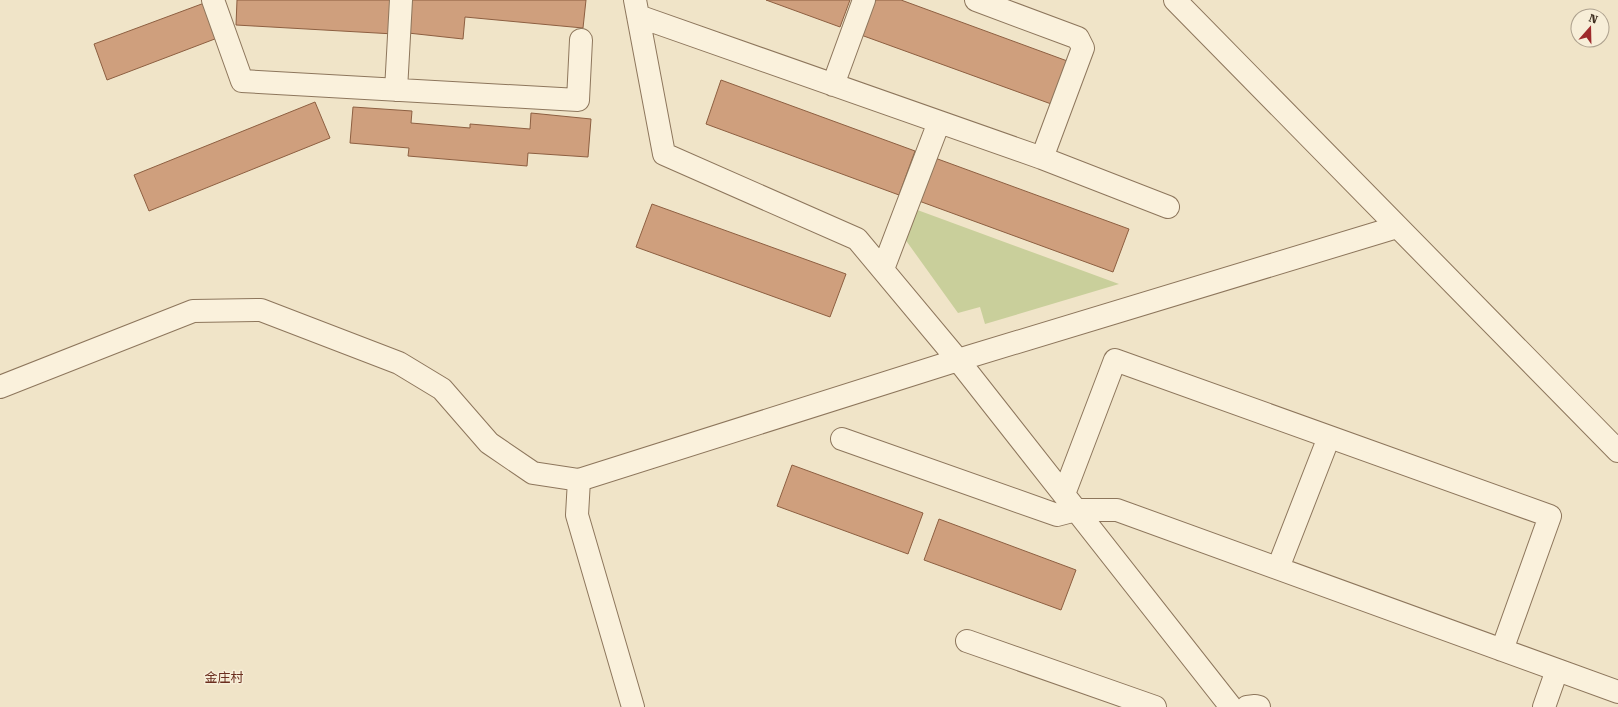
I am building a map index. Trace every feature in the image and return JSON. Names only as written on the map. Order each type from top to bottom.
[{"type":"street","points":[[213,0],[242,81],[578,100],[581,40]]},
{"type":"street","points":[[396,90],[401,0]]},
{"type":"street","points":[[833,85],[864,0]]},
{"type":"street","points":[[976,0],[1078,38],[1083,48],[1042,158]]},
{"type":"street","points":[[1175,0],[1618,451]]},
{"type":"street","points":[[637,8],[833,85],[1042,158],[1168,207]]},
{"type":"street","points":[[637,8],[664,154],[858,239],[958,360],[1231,707]]},
{"type":"street","points":[[883,269],[938,122]]},
{"type":"street","points":[[0,387],[193,311],[261,310],[399,363],[442,389],[489,443],[533,473],[579,480],[958,360],[1397,226]]},
{"type":"street","points":[[842,439],[1057,515],[1070,502],[1115,360],[1550,516],[1502,650]]},
{"type":"street","points":[[1278,568],[1328,436]]},
{"type":"street","points":[[579,480],[577,515],[633,707]]},
{"type":"street","points":[[1070,502],[1117,510],[1618,692]]},
{"type":"street","points":[[967,641],[1156,707]]},
{"type":"street","points":[[1544,707],[1557,670]]},
{"type":"street","points":[[1247,707],[1259,707]]},
{"type":"green space","points":[[912,208],[1119,284],[985,324],[980,307],[958,313],[902,235]]},
{"type":"building","points":[[237,0],[396,0],[394,34],[236,25]]},
{"type":"building","points":[[411,0],[586,0],[583,28],[465,17],[463,39],[408,33]]},
{"type":"building","points":[[766,0],[850,0],[840,27]]},
{"type":"building","points":[[873,0],[901,0],[1070,62],[1054,105],[861,35]]},
{"type":"building","points":[[207,2],[220,37],[107,80],[94,44]]},
{"type":"building","points":[[721,80],[915,151],[899,195],[706,124]]},
{"type":"building","points":[[315,102],[330,138],[149,211],[134,175]]},
{"type":"building","points":[[353,107],[412,111],[411,123],[470,128],[470,124],[530,129],[531,113],[591,119],[588,157],[528,153],[527,166],[408,156],[409,148],[350,143]]},
{"type":"building","points":[[935,158],[1129,229],[1113,272],[919,201]]},
{"type":"building","points":[[652,204],[846,274],[830,317],[636,247]]},
{"type":"building","points":[[792,465],[923,513],[908,554],[777,506]]},
{"type":"building","points":[[939,519],[1076,570],[1061,610],[924,560]]},
{"type":"district","name":"金庄村","points":[[224,677]]}]
